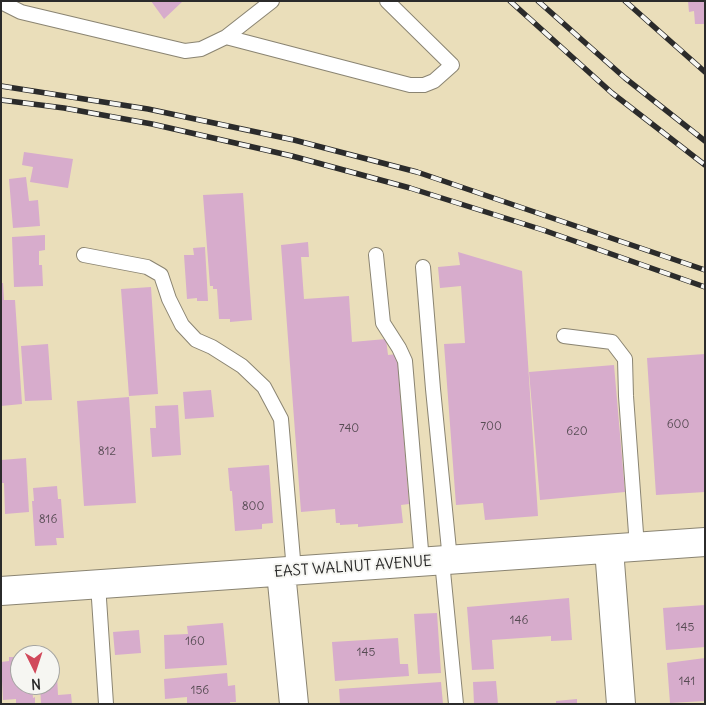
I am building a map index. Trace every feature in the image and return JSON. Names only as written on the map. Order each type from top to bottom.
[{"type":"street","name":"EAST WALNUT AVENUE","points":[[1,590],[705,542]]},
{"type":"street","points":[[609,550],[621,704]]},
{"type":"street","points":[[287,571],[294,704]]},
{"type":"lane","points":[[1,2],[185,51],[200,49],[226,38],[272,1]]},
{"type":"lane","points":[[226,38],[410,85],[424,85],[434,81],[452,65],[387,1]]},
{"type":"lane","points":[[84,255],[147,267],[161,275],[169,299],[182,325],[196,340],[212,347],[242,366],[264,387],[281,419],[287,571]]},
{"type":"lane","points":[[376,255],[383,323],[405,361],[438,561],[456,704]]},
{"type":"lane","points":[[423,267],[433,389],[438,561]]},
{"type":"lane","points":[[564,336],[612,342],[625,359],[637,547]]},
{"type":"lane","points":[[98,584],[106,704]]},
{"type":"building","points":[[151,1],[183,1],[164,19]]},
{"type":"building","points":[[688,1],[705,1],[705,24],[695,24],[694,11],[689,12]]},
{"type":"building","points":[[24,152],[73,159],[68,188],[30,182],[33,167],[22,165]]},
{"type":"building","points":[[26,177],[29,201],[38,200],[40,226],[13,228],[9,179]]},
{"type":"building","points":[[243,193],[252,320],[230,322],[230,319],[219,319],[217,289],[213,289],[213,286],[210,286],[203,195]]},
{"type":"building","points":[[45,235],[45,250],[39,251],[39,265],[42,265],[43,286],[14,287],[12,237]]},
{"type":"building","points":[[308,242],[309,257],[301,257],[304,299],[349,296],[352,342],[386,339],[388,355],[397,354],[409,504],[401,505],[403,523],[358,527],[358,524],[340,525],[340,523],[336,523],[335,509],[301,512],[281,245]]},
{"type":"building","points":[[205,247],[208,301],[197,301],[197,298],[187,299],[184,255],[194,255],[193,248]]},
{"type":"building","points":[[458,252],[522,271],[538,516],[485,520],[483,503],[456,505],[444,344],[465,343],[461,286],[440,288],[438,267],[460,265]]},
{"type":"building","points":[[1,283],[3,283],[4,300],[15,300],[22,404],[1,406]]},
{"type":"building","points":[[151,287],[158,394],[129,396],[121,289]]},
{"type":"building","points":[[48,344],[52,400],[25,401],[21,346]]},
{"type":"building","points":[[705,354],[705,492],[656,495],[647,358]]},
{"type":"building","points":[[614,365],[625,492],[540,500],[529,372]]},
{"type":"building","points":[[211,390],[214,417],[185,419],[183,392]]},
{"type":"building","points":[[129,397],[136,503],[84,506],[77,401]]},
{"type":"building","points":[[178,405],[181,455],[152,457],[150,428],[156,428],[155,406]]},
{"type":"building","points":[[26,458],[29,512],[5,514],[4,483],[1,483],[1,460]]},
{"type":"building","points":[[269,465],[273,523],[262,524],[262,529],[235,531],[228,468]]},
{"type":"building","points":[[57,486],[58,499],[61,499],[64,538],[56,538],[57,545],[35,546],[33,488]]},
{"type":"building","points":[[569,598],[572,640],[551,641],[551,636],[492,640],[494,669],[472,670],[467,607]]},
{"type":"building","points":[[705,605],[705,647],[666,650],[663,608]]},
{"type":"building","points":[[437,613],[441,673],[418,674],[414,614]]},
{"type":"building","points":[[223,623],[227,665],[165,669],[164,635],[188,634],[187,626]]},
{"type":"building","points":[[139,630],[141,653],[115,655],[113,632]]},
{"type":"building","points":[[398,638],[400,664],[408,664],[409,676],[335,681],[332,642]]},
{"type":"building","points":[[10,657],[10,695],[33,695],[33,698],[35,697],[35,704],[16,704],[16,699],[3,700],[1,662],[9,661]]},
{"type":"building","points":[[705,658],[705,701],[670,703],[667,663]]},
{"type":"building","points":[[227,673],[228,686],[235,685],[236,702],[230,702],[230,704],[187,704],[187,697],[165,699],[164,679]]},
{"type":"building","points":[[496,681],[498,704],[474,704],[473,682]]},
{"type":"building","points":[[441,682],[443,704],[340,704],[339,689]]},
{"type":"building","points":[[71,694],[72,704],[41,704],[41,695]]},
{"type":"building","points":[[577,699],[577,704],[556,704],[556,701]]},
{"type":"railway","points":[[510,1],[612,93],[705,165]]},
{"type":"railway","points":[[538,1],[625,78],[705,141]]},
{"type":"railway","points":[[625,1],[705,72]]},
{"type":"railway","points":[[1,86],[148,109],[294,140],[417,172],[705,270]]},
{"type":"railway","points":[[1,100],[64,108],[152,124],[292,156],[410,188],[543,230],[705,287]]}]
